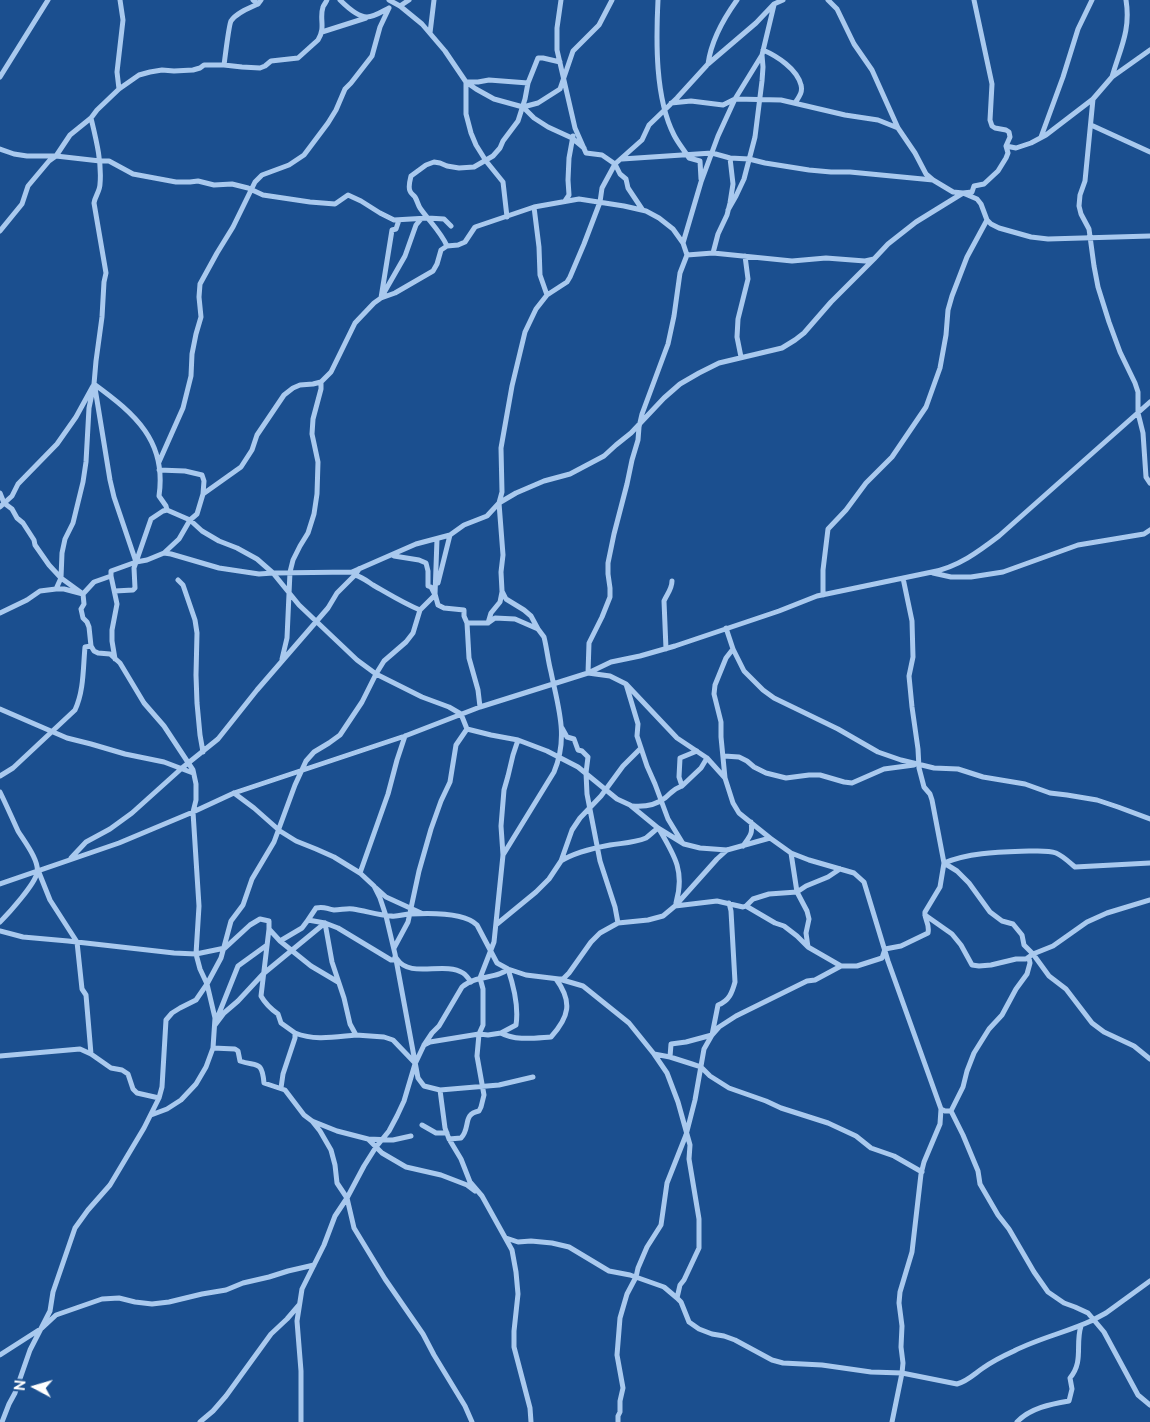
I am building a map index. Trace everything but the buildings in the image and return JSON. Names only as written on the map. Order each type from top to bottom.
[{"type":"street","points":[[0,77],[48,0]]},
{"type":"street","points":[[120,0],[124,20],[117,72],[120,89]]},
{"type":"street","points":[[0,232],[22,204],[28,186],[49,161],[56,156],[70,135],[91,118],[120,89],[139,76],[150,72],[193,70],[200,68],[204,64],[260,68],[272,61],[298,58],[318,40],[322,32],[323,7],[328,0]]},
{"type":"street","points":[[340,0],[358,14],[366,17]]},
{"type":"street","points":[[389,0],[399,5],[422,24],[445,51],[466,82],[494,99],[523,107],[534,118],[548,127],[572,138],[586,152],[602,155],[615,164],[620,174],[626,179],[628,188],[642,209]]},
{"type":"street","points":[[322,32],[378,14],[409,0]]},
{"type":"street","points":[[430,33],[434,0]]},
{"type":"street","points":[[561,0],[557,28],[557,50],[575,128],[584,148]]},
{"type":"street","points":[[523,107],[538,103],[560,88],[573,51],[598,25],[612,0]]},
{"type":"street","points":[[658,0],[656,45],[665,109],[674,136],[686,154],[689,158],[700,160],[701,182]]},
{"type":"street","points":[[708,64],[708,57],[722,24],[737,0]]},
{"type":"street","points":[[488,623],[491,613],[500,602],[502,592],[503,555],[499,503],[502,492],[501,448],[520,350],[530,319],[547,295],[567,282],[570,277],[600,202],[602,188],[615,164],[642,140],[649,125],[708,64],[756,23],[775,2],[783,0]]},
{"type":"street","points":[[828,0],[837,9],[854,44],[872,70],[898,128],[926,174],[953,192],[963,193],[972,192],[974,186],[984,184],[998,171],[1008,153],[1006,146],[1010,137],[1009,132],[1006,130],[992,126],[990,120],[992,84],[974,0]]},
{"type":"street","points":[[1041,138],[1063,78],[1078,29],[1092,0]]},
{"type":"street","points":[[1112,77],[1127,29],[1128,10],[1126,0]]},
{"type":"street","points":[[224,64],[231,20],[257,1]]},
{"type":"street","points":[[713,254],[718,234],[744,179],[755,136],[760,100],[763,53],[775,2]]},
{"type":"street","points":[[158,462],[183,408],[187,392],[192,354],[201,317],[200,284],[233,226],[255,182],[262,175],[289,165],[304,155],[336,110],[345,89],[372,56],[380,27],[389,8]]},
{"type":"street","points":[[1006,146],[1016,148],[1041,138],[1093,98],[1112,77],[1150,50]]},
{"type":"street","points":[[683,243],[701,182],[718,136],[735,99],[763,53]]},
{"type":"street","points":[[763,53],[776,55],[795,74],[801,85],[801,95],[795,103]]},
{"type":"street","points":[[447,246],[443,237],[420,208],[416,197],[410,191],[411,176],[426,165],[434,162],[459,168],[474,167],[493,156],[518,121],[528,83],[538,58],[560,62]]},
{"type":"street","points":[[466,82],[489,80],[528,83]]},
{"type":"street","points":[[466,82],[466,114],[471,133],[486,161],[503,182],[507,216]]},
{"type":"street","points":[[1093,98],[1085,181],[1080,195],[1079,206],[1089,229],[1098,288],[1120,352],[1138,392],[1138,413],[1143,433],[1146,477],[1150,483]]},
{"type":"street","points":[[671,103],[691,101],[723,104],[735,99],[781,100],[845,115],[878,120],[898,128]]},
{"type":"street","points":[[56,589],[61,578],[62,553],[65,539],[73,523],[83,482],[89,408],[94,384],[106,273],[94,203],[100,185],[100,161],[91,118]]},
{"type":"street","points":[[1090,125],[1150,152]]},
{"type":"street","points":[[565,201],[569,195],[569,158],[575,128]]},
{"type":"street","points":[[0,149],[27,156],[56,156],[108,161],[133,174],[176,182],[198,181],[214,185],[232,184],[263,195],[310,202],[336,204],[348,195],[394,220],[444,219],[451,226]]},
{"type":"street","points":[[621,159],[712,153],[730,158],[748,159],[809,170],[858,172],[933,180]]},
{"type":"street","points":[[728,210],[732,184],[730,158]]},
{"type":"street","points":[[963,193],[979,201],[987,220],[991,224],[1031,237],[1060,240],[1150,236]]},
{"type":"street","points":[[164,553],[219,568],[259,574],[352,572],[416,544],[437,540],[450,535],[464,525],[487,516],[506,498],[544,481],[570,474],[604,456],[631,433],[680,384],[719,363],[782,348],[804,333],[824,309],[888,244],[916,222],[963,193]]},
{"type":"street","points":[[381,298],[395,293],[433,272],[442,250],[447,246],[465,242],[475,227],[534,207],[565,201],[580,199],[642,209],[659,218],[673,229],[683,243],[686,255],[680,273],[668,344],[640,423],[638,440],[608,563],[610,597],[590,643],[588,673]]},
{"type":"street","points":[[534,207],[540,275],[547,295]]},
{"type":"street","points":[[204,494],[241,467],[252,450],[257,435],[284,395],[300,385],[321,382],[331,372],[355,323],[381,298],[405,256],[416,225],[421,219]]},
{"type":"street","points":[[381,298],[392,230],[396,229],[399,220]]},
{"type":"street","points":[[823,595],[823,570],[828,529],[846,510],[866,483],[892,457],[926,408],[940,368],[947,329],[948,310],[952,296],[967,257],[987,220]]},
{"type":"street","points":[[686,255],[713,254],[792,261],[826,258],[865,261],[874,259]]},
{"type":"street","points":[[741,357],[738,319],[748,279],[745,256]]},
{"type":"street","points":[[282,661],[287,638],[290,572],[293,560],[308,533],[314,514],[317,494],[318,462],[312,434],[313,419],[321,382]]},
{"type":"street","points":[[94,384],[138,420],[146,431],[158,462],[159,496],[167,510],[190,520],[202,531],[257,559],[273,573],[299,605],[357,660],[376,674],[461,714],[468,729],[491,736],[518,740],[547,751],[578,767],[617,799],[630,805],[658,828],[684,844],[700,848],[727,850],[770,838]]},
{"type":"street","points":[[2,505],[12,496],[18,484],[57,444],[76,417],[94,384]]},
{"type":"street","points":[[94,384],[114,497],[136,562]]},
{"type":"street","points":[[0,884],[119,843],[234,793],[405,736],[480,707],[588,673],[611,662],[666,648],[823,595],[945,570],[974,555],[999,536],[1150,402]]},
{"type":"street","points":[[116,659],[112,641],[112,630],[117,604],[111,571],[164,553],[180,540],[190,520],[197,514],[204,494],[202,475],[185,471],[159,470]]},
{"type":"street","points":[[0,494],[2,505]]},
{"type":"street","points":[[2,505],[12,509],[17,518],[23,523],[49,565],[61,578],[83,594]]},
{"type":"street","points":[[115,591],[133,590],[135,588],[134,568],[151,519],[167,510]]},
{"type":"street","points":[[932,572],[951,577],[970,577],[1003,572],[1050,556],[1064,549],[1144,534],[1150,530]]},
{"type":"street","points":[[2,1422],[8,1404],[16,1393],[30,1350],[50,1311],[53,1292],[75,1228],[110,1185],[159,1098],[162,1087],[166,1020],[172,1013],[196,1000],[207,984],[225,948],[232,921],[243,905],[252,879],[274,842],[306,761],[314,752],[329,744],[340,735],[362,702],[384,661],[406,642],[413,633],[420,610],[435,595],[450,535]]},
{"type":"street","points":[[435,595],[437,540]]},
{"type":"street","points":[[391,556],[420,560],[426,563],[428,586],[431,587],[438,605],[444,608],[464,610],[467,623],[469,658],[478,690],[480,707]]},
{"type":"street","points":[[69,860],[86,842],[110,829],[126,817],[218,739],[328,608],[337,593],[360,569]]},
{"type":"street","points":[[355,575],[362,577],[398,600],[420,610]]},
{"type":"street","points":[[111,576],[94,582],[83,594],[83,618],[89,626],[91,646],[94,651],[110,654],[120,663],[144,703],[164,726],[193,773],[196,784],[196,800],[193,812],[199,906],[196,954],[207,984],[215,1018],[213,1048],[206,1067],[196,1084],[181,1100],[151,1115]]},
{"type":"street","points":[[885,949],[901,946],[928,933],[929,927],[925,914],[940,887],[944,863],[932,800],[930,794],[924,788],[919,764],[909,676],[913,658],[912,621],[903,578]]},
{"type":"street","points":[[178,580],[183,585],[195,620],[197,633],[197,703],[203,752]]},
{"type":"street","points":[[666,648],[664,602],[666,595],[670,592],[672,581]]},
{"type":"street","points":[[0,613],[27,600],[40,591],[64,589],[83,594]]},
{"type":"street","points":[[502,592],[506,599],[531,616],[544,637],[562,728],[560,758],[554,772],[503,855]]},
{"type":"street","points":[[467,623],[488,623],[495,618],[514,619],[538,629]]},
{"type":"street","points":[[726,628],[744,671],[763,690],[774,698],[878,752],[934,768],[958,769],[983,777],[1025,784],[1050,794],[1096,800],[1118,806],[1150,819]]},
{"type":"street","points":[[0,776],[13,768],[75,710],[84,676],[85,647],[91,646]]},
{"type":"street","points":[[734,649],[726,658],[715,685],[714,694],[721,722],[725,778],[733,803],[739,813],[791,853],[854,872],[864,882],[888,961],[941,1109],[940,1124],[922,1172],[912,1252],[900,1292],[903,1363],[892,1422]]},
{"type":"street","points":[[588,673],[610,676],[626,684],[677,738],[707,758],[725,778]]},
{"type":"street","points":[[626,684],[638,724],[637,736],[641,748],[668,819],[684,844]]},
{"type":"street","points":[[0,709],[67,738],[182,768],[193,773]]},
{"type":"street","points":[[562,728],[567,737],[574,739],[578,750],[588,756],[586,773],[587,794],[600,861],[615,907],[618,923]]},
{"type":"street","points":[[394,948],[408,922],[419,871],[431,829],[440,801],[450,782],[456,745],[468,729]]},
{"type":"street","points":[[360,873],[388,794],[405,736]]},
{"type":"street","points":[[422,1125],[440,1134],[461,1138],[466,1133],[468,1116],[482,1107],[483,1086],[476,1056],[479,1034],[483,1025],[483,989],[480,978],[494,942],[497,924],[503,855],[501,826],[504,790],[512,755],[518,740]]},
{"type":"street","points":[[497,924],[549,879],[561,861],[572,830],[580,818],[623,766],[641,748]]},
{"type":"street","points":[[682,786],[679,777],[680,758],[697,751]]},
{"type":"street","points":[[724,756],[748,761],[754,767],[766,773],[786,778],[809,774],[852,783],[884,769],[919,764]]},
{"type":"street","points":[[630,805],[650,805],[661,800],[670,792],[682,786],[701,768],[707,758]]},
{"type":"street","points":[[0,792],[18,831],[35,859],[50,900],[76,942],[82,989],[86,996],[91,1054]]},
{"type":"street","points":[[234,793],[278,830],[296,841],[334,857],[360,873],[386,897],[410,911],[423,914],[446,914],[473,922],[477,925],[497,962],[508,969],[526,975],[558,979],[583,986],[629,1023],[667,1073],[678,1102],[690,1145],[689,1159],[699,1219],[699,1248],[680,1285],[677,1298]]},
{"type":"street","points":[[743,846],[752,831],[751,822]]},
{"type":"street","points":[[561,861],[570,856],[598,848],[647,837],[658,828]]},
{"type":"street","points":[[658,828],[674,855],[678,866],[678,897],[675,906]]},
{"type":"street","points":[[558,979],[563,979],[569,973],[596,936],[618,923],[655,919],[663,916],[675,906],[727,850]]},
{"type":"street","points":[[944,863],[989,853],[1041,851],[1056,853],[1064,857],[1075,867],[1150,863]]},
{"type":"street","points":[[791,853],[797,892],[809,919],[806,934],[808,947]]},
{"type":"street","points":[[944,863],[958,871],[990,912],[1002,921],[1013,924],[1022,935],[1024,946],[1031,956],[1049,976],[1066,990],[1092,1023],[1104,1032],[1134,1046],[1150,1059]]},
{"type":"street","points":[[746,906],[753,899],[768,894],[797,892],[840,869]]},
{"type":"street","points":[[0,922],[14,908],[35,880],[38,870]]},
{"type":"street","points":[[374,886],[386,916],[394,948],[418,1078],[424,1086],[440,1090],[499,1085],[533,1077]]},
{"type":"street","points":[[925,914],[952,934],[961,945],[972,965],[980,966],[1031,956],[1053,946],[1087,922],[1107,913],[1150,900]]},
{"type":"street","points":[[675,906],[717,901],[746,906],[775,923],[784,926],[808,947],[841,966]]},
{"type":"street","points":[[712,1035],[718,1005],[724,1002],[732,993],[735,982],[731,911],[728,903]]},
{"type":"street","points":[[280,941],[302,928],[316,908],[323,906],[333,910],[352,909],[386,916],[394,916],[410,911]]},
{"type":"street","points":[[0,931],[23,937],[174,954],[196,954],[225,948],[250,925],[260,919],[269,921],[261,996],[264,1003],[278,1014],[281,1023],[295,1032],[314,1038],[338,1038],[356,1035],[384,1037],[393,1040],[415,1064]]},
{"type":"street","points":[[308,920],[338,928],[391,960],[394,960],[395,957]]},
{"type":"street","points":[[214,1027],[224,1013],[263,974],[325,923]]},
{"type":"street","points":[[325,923],[332,962],[350,1024],[356,1035]]},
{"type":"street","points":[[269,929],[280,941],[311,966],[338,982]]},
{"type":"street","points":[[214,1027],[238,966],[267,945]]},
{"type":"street","points":[[618,1422],[623,1388],[617,1354],[619,1325],[627,1294],[636,1277],[647,1247],[661,1225],[667,1183],[686,1135],[695,1100],[704,1049],[719,1027],[736,1016],[841,966],[858,966],[882,958],[885,949]]},
{"type":"street","points":[[951,1111],[963,1087],[974,1053],[989,1029],[1002,1015],[1016,989],[1027,974],[1031,956]]},
{"type":"street","points":[[395,957],[399,963],[407,968],[455,969],[465,974],[471,982]]},
{"type":"street","points":[[301,1422],[301,1371],[297,1321],[299,1305],[302,1289],[324,1245],[335,1216],[376,1147],[389,1131],[404,1100],[415,1064],[424,1045],[439,1026],[462,987],[480,978],[504,973],[508,969]]},
{"type":"street","points":[[424,1045],[430,1042],[479,1034],[501,1033],[516,1025],[518,1018],[514,987],[508,969]]},
{"type":"street","points":[[501,1033],[507,1037],[551,1037],[565,1019],[566,996],[558,979]]},
{"type":"street","points":[[280,1088],[295,1038],[295,1032]]},
{"type":"street","points":[[670,1057],[671,1044],[712,1035]]},
{"type":"street","points":[[213,1048],[235,1049],[238,1051],[240,1061],[260,1067],[263,1072],[264,1083],[285,1090],[298,1108],[320,1131],[331,1150],[337,1183],[347,1198],[354,1228],[385,1279],[423,1334],[434,1356],[465,1406],[472,1422]]},
{"type":"street","points":[[0,1056],[80,1049],[111,1068],[122,1070],[128,1074],[133,1089],[137,1093],[159,1098]]},
{"type":"street","points":[[654,1054],[701,1067],[710,1076],[729,1088],[781,1108],[828,1123],[856,1136],[871,1148],[894,1156],[922,1172]]},
{"type":"street","points":[[440,1090],[445,1128],[448,1136],[461,1159],[470,1182],[482,1196],[512,1250],[518,1294],[514,1346],[530,1408],[531,1422]]},
{"type":"street","points":[[941,1109],[951,1111]]},
{"type":"street","points":[[951,1111],[978,1171],[980,1184],[1034,1272],[1048,1292],[1064,1303],[1088,1313],[1104,1332],[1138,1395],[1150,1405]]},
{"type":"street","points":[[312,1121],[337,1131],[368,1139],[393,1140],[411,1136]]},
{"type":"street","points":[[368,1139],[382,1153],[406,1167],[441,1175],[467,1185],[482,1196]]},
{"type":"street","points":[[506,1238],[518,1242],[545,1242],[569,1247],[609,1271],[664,1286],[681,1302],[689,1322],[699,1329],[735,1340],[772,1360],[783,1363],[822,1365],[871,1372],[902,1373],[957,1384],[965,1382],[993,1361],[1016,1350],[1094,1320],[1150,1281]]},
{"type":"street","points":[[0,1355],[42,1328],[56,1315],[102,1299],[119,1298],[152,1304],[169,1302],[226,1290],[288,1270],[314,1265]]},
{"type":"street","points":[[200,1422],[226,1396],[271,1334],[299,1305]]},
{"type":"street","points":[[1017,1422],[1025,1415],[1044,1405],[1069,1401],[1072,1389],[1070,1378],[1077,1370],[1079,1360],[1080,1326]]}]
